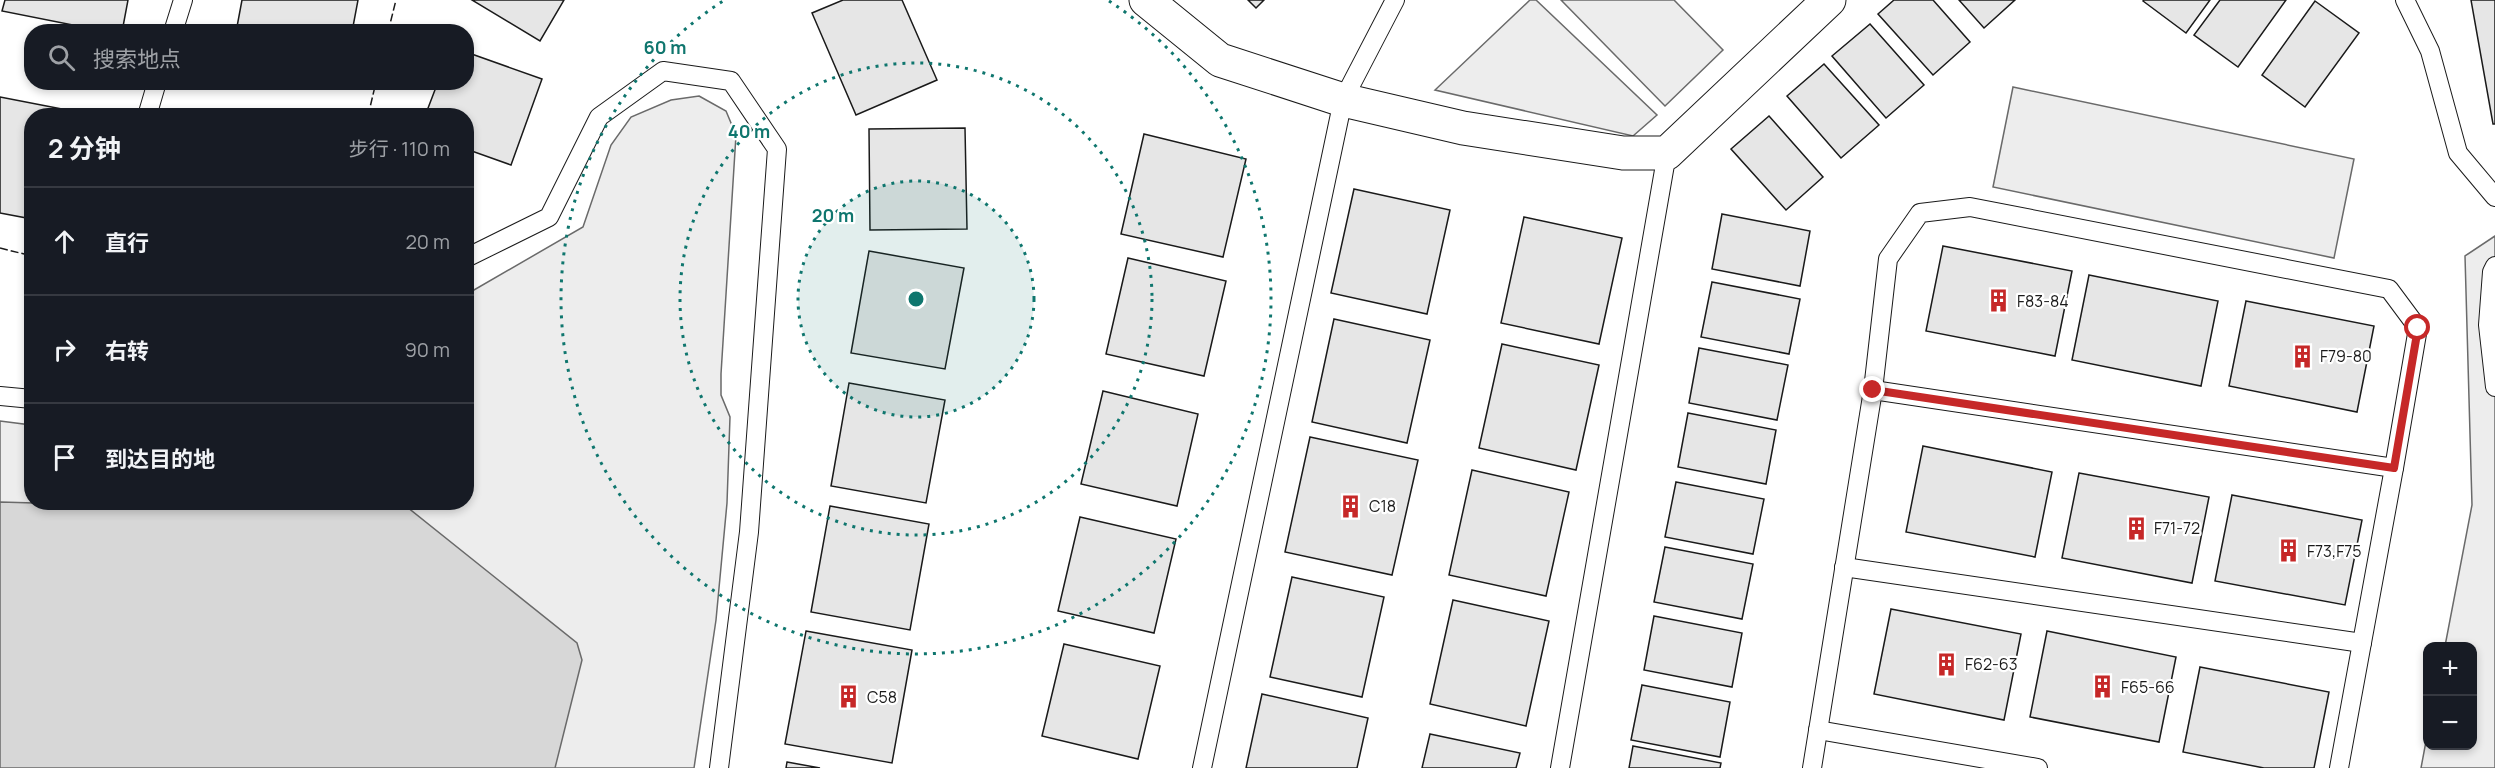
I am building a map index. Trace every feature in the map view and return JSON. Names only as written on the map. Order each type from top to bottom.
[{"type":"street","points":[[1146,0],[1220,60],[1343,100],[1463,128],[1623,153],[1667,153],[1829,0]]},
{"type":"lane","points":[[176,24],[183,0]]},
{"type":"lane","points":[[1202,768],[1343,100],[1395,0]]},
{"type":"lane","points":[[2405,0],[2430,51],[2458,153],[2495,197]]},
{"type":"lane","points":[[474,254],[549,217],[599,117],[663,71],[731,81],[777,149],[749,532],[719,768]]},
{"type":"lane","points":[[149,108],[155,90]]},
{"type":"lane","points":[[1560,768],[1667,153]]},
{"type":"lane","points":[[1812,768],[1873,390],[1888,259],[1920,213],[1970,207],[2389,289],[2418,328],[2339,768]]},
{"type":"lane","points":[[2495,266],[2492,272],[2488,325],[2495,387]]},
{"type":"lane","points":[[1873,390],[2394,468]]},
{"type":"lane","points":[[0,396],[24,398]]},
{"type":"lane","points":[[1845,567],[2362,643]]},
{"type":"lane","points":[[1818,730],[2038,768]]},
{"type":"shaded area","points":[[1530,0],[1536,0],[1657,115],[1633,136],[1435,90]]},
{"type":"shaded area","points":[[1561,0],[1674,0],[1723,50],[1665,106]]},
{"type":"shaded area","points":[[2013,87],[2354,159],[2334,258],[1993,187]]},
{"type":"shaded area","points":[[699,96],[726,111],[736,135],[721,374],[721,395],[730,417],[727,503],[716,620],[694,768],[0,768],[0,421],[24,424],[24,510],[474,510],[474,290],[583,227],[611,145],[631,117],[671,100]]},
{"type":"shaded area","points":[[2495,236],[2495,768],[2421,768],[2424,750],[2477,750],[2477,642],[2446,642],[2472,505],[2465,256]]},
{"type":"shaded area","points":[[0,502],[24,503],[24,510],[411,510],[577,643],[582,660],[555,768],[0,768]]},
{"type":"building","points":[[5,0],[128,0],[124,24],[68,24],[2,11]]},
{"type":"building","points":[[242,0],[358,0],[354,24],[238,24]]},
{"type":"building","points":[[472,0],[564,0],[540,41]]},
{"type":"building","points":[[843,0],[902,0],[937,80],[856,115],[812,13]]},
{"type":"building","points":[[1248,0],[1264,0],[1256,8]]},
{"type":"building","points":[[1894,0],[1933,0],[1970,42],[1933,75],[1878,14]]},
{"type":"building","points":[[1959,0],[2015,0],[1984,28]]},
{"type":"building","points":[[2144,0],[2210,0],[2186,33]]},
{"type":"building","points":[[2220,0],[2286,0],[2238,67],[2194,35]]},
{"type":"building","points":[[2471,0],[2495,0],[2495,124],[2493,124]]},
{"type":"building","points":[[2315,1],[2359,33],[2305,107],[2262,75]]},
{"type":"building","points":[[1870,24],[1924,85],[1886,118],[1832,56]]},
{"type":"building","points":[[474,55],[542,79],[511,165],[474,152],[474,108],[428,108],[435,90],[474,90]]},
{"type":"building","points":[[1824,64],[1879,125],[1841,158],[1787,96]]},
{"type":"building","points":[[0,97],[57,108],[24,108],[24,218],[0,213]]},
{"type":"building","points":[[1769,116],[1823,177],[1786,210],[1731,149]]},
{"type":"building","points":[[965,128],[967,229],[870,230],[869,129]]},
{"type":"building","points":[[1144,134],[1246,159],[1223,257],[1121,234]]},
{"type":"building","points":[[1354,189],[1450,210],[1427,314],[1331,293]]},
{"type":"building","points":[[1722,214],[1810,231],[1800,286],[1712,269]]},
{"type":"building","points":[[1524,217],[1622,238],[1599,344],[1501,323]]},
{"type":"building","name":"F83-84","points":[[1943,246],[2072,271],[2055,356],[1926,331]]},
{"type":"building","points":[[869,251],[964,268],[945,369],[851,353]]},
{"type":"building","points":[[1128,258],[1226,281],[1204,376],[1106,354]]},
{"type":"building","points":[[2089,275],[2218,301],[2201,386],[2072,360]]},
{"type":"building","points":[[1712,282],[1800,299],[1789,354],[1701,337]]},
{"type":"building","name":"F79-80","points":[[2246,301],[2374,326],[2357,412],[2229,386]]},
{"type":"building","points":[[1334,319],[1430,340],[1407,443],[1312,422]]},
{"type":"building","points":[[1502,344],[1599,365],[1576,470],[1479,448]]},
{"type":"building","points":[[1699,348],[1788,365],[1777,420],[1689,403]]},
{"type":"building","points":[[849,383],[945,400],[926,503],[831,486]]},
{"type":"building","points":[[1103,391],[1198,414],[1177,506],[1081,484]]},
{"type":"building","points":[[1688,413],[1776,430],[1766,484],[1678,467]]},
{"type":"building","name":"C18","points":[[1310,437],[1418,460],[1392,575],[1285,552]]},
{"type":"building","points":[[1923,446],[2052,472],[2035,557],[1906,532]]},
{"type":"building","points":[[1472,470],[1569,492],[1546,596],[1449,575]]},
{"type":"building","name":"F71-72","points":[[2079,473],[2209,497],[2192,583],[2062,558]]},
{"type":"building","points":[[1676,482],[1764,499],[1753,554],[1665,537]]},
{"type":"building","name":"F73,F75","points":[[2232,495],[2362,520],[2345,605],[2215,581]]},
{"type":"building","points":[[830,506],[929,524],[910,630],[811,612]]},
{"type":"building","points":[[1080,517],[1176,539],[1154,633],[1058,611]]},
{"type":"building","points":[[1665,547],[1753,564],[1742,619],[1654,602]]},
{"type":"building","points":[[1292,577],[1384,597],[1362,697],[1270,677]]},
{"type":"building","points":[[1453,600],[1549,621],[1526,726],[1430,704]]},
{"type":"building","name":"F62-63","points":[[1891,609],[2021,634],[2004,720],[1874,694]]},
{"type":"building","points":[[1654,616],[1742,633],[1732,687],[1644,670]]},
{"type":"building","name":"C58","points":[[806,631],[912,650],[892,763],[785,744]]},
{"type":"building","name":"F65-66","points":[[2047,631],[2176,657],[2159,742],[2030,717]]},
{"type":"building","points":[[1064,644],[1160,666],[1138,759],[1042,736]]},
{"type":"building","points":[[2200,667],[2329,692],[2314,768],[2264,768],[2183,752]]},
{"type":"building","points":[[1642,685],[1730,702],[1720,757],[1631,740]]},
{"type":"building","points":[[1262,694],[1368,718],[1357,768],[1246,768]]},
{"type":"building","points":[[1430,734],[1520,753],[1516,768],[1422,768]]},
{"type":"building","points":[[1633,746],[1721,763],[1720,768],[1629,768]]},
{"type":"building","points":[[787,762],[820,768],[786,768]]},
{"type":"fence","points":[[390,24],[396,0]]},
{"type":"fence","points":[[370,108],[374,90]]},
{"type":"fence","points":[[0,248],[24,254]]},
{"type":"place","name":"F83-84","points":[[1999,301]]},
{"type":"place","name":"F79-80","points":[[2302,356]]},
{"type":"place","name":"C18","points":[[1351,506]]},
{"type":"place","name":"F71-72","points":[[2136,528]]},
{"type":"place","name":"F73,F75","points":[[2289,551]]},
{"type":"place","name":"F62-63","points":[[1947,664]]},
{"type":"place","name":"F65-66","points":[[2103,687]]},
{"type":"place","name":"C58","points":[[849,697]]},
{"type":"route","points":[[1873,390],[2394,468],[2418,328]]}]
